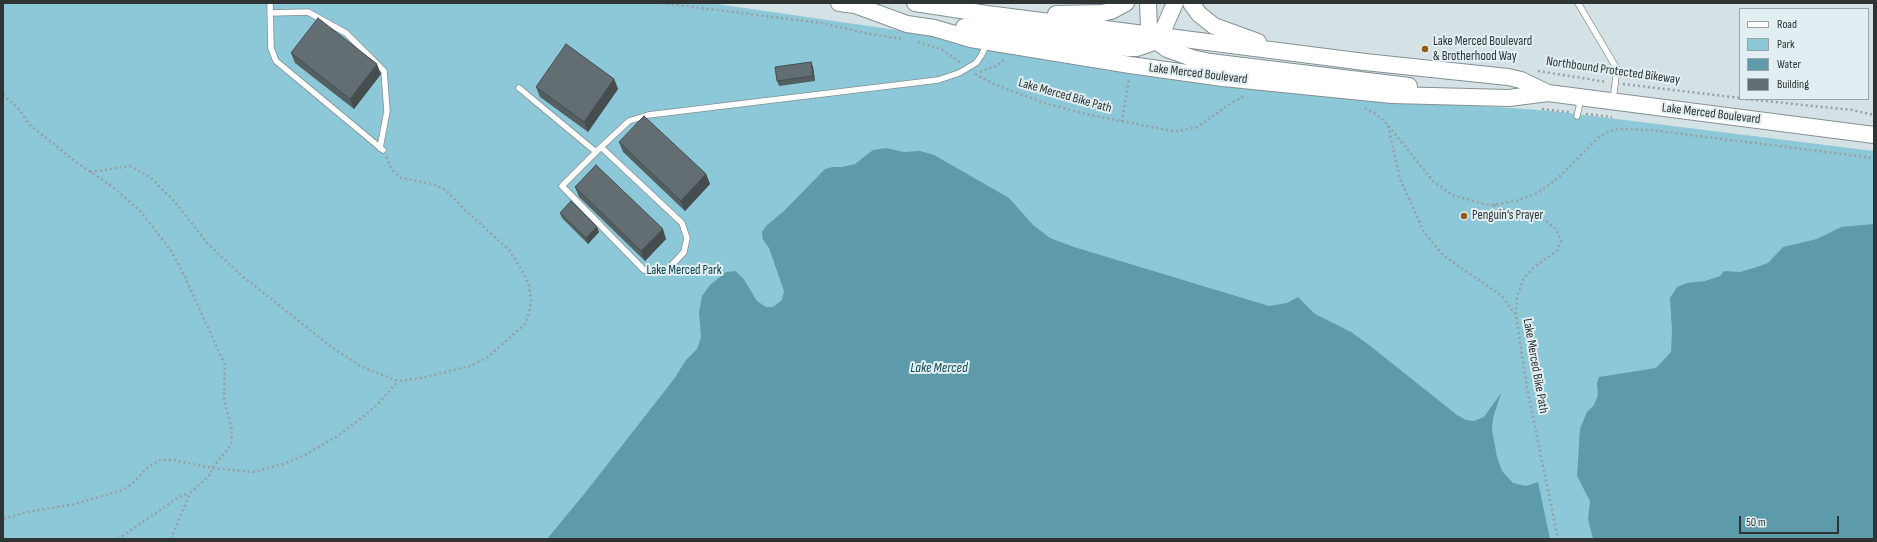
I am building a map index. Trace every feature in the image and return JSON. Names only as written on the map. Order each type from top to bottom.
[{"type":"main road","name":"Lake Merced Boulevard","points":[[915,3],[1155,37],[1508,77],[1521,80],[1548,93]]},
{"type":"main road","points":[[987,14],[1095,14],[1111,11],[1126,3]]},
{"type":"main road","points":[[1148,3],[1148,23],[1155,37],[1172,51],[1210,62],[1510,98]]},
{"type":"main road","points":[[934,28],[967,27],[1128,48],[1141,47],[1155,37],[1164,28],[1175,3]]},
{"type":"main road","points":[[1191,3],[1199,14],[1214,26],[1286,52]]},
{"type":"main road","name":"Lake Merced Boulevard","points":[[854,4],[907,24],[934,28],[960,36],[1130,65],[1344,91],[1392,95],[1510,98],[1548,93],[1874,135]]},
{"type":"lane","points":[[270,3],[271,48],[276,61],[381,149]]},
{"type":"lane","points":[[1578,3],[1617,69],[1613,102]]},
{"type":"lane","points":[[270,13],[308,12],[346,32],[384,71],[387,111],[381,149]]},
{"type":"lane","points":[[601,147],[682,223],[687,238],[684,252],[670,267],[658,272],[644,270],[562,186],[601,147],[629,121],[642,116],[938,80],[959,73],[968,68],[981,56],[988,41]]},
{"type":"lane","points":[[519,88],[596,152]]},
{"type":"lane","points":[[1578,116],[1581,97]]},
{"type":"path","points":[[662,3],[821,23],[869,34],[908,40]]},
{"type":"path","name":"Lake Merced Bike Path","points":[[914,41],[941,49],[984,80],[1032,99],[1062,108],[1164,130],[1189,130],[1205,122],[1233,102],[1253,92]]},
{"type":"path","name":"Northbound Protected Bikeway","points":[[1533,70],[1615,83],[1739,98]]},
{"type":"path","points":[[1122,122],[1129,77]]},
{"type":"path","points":[[3,95],[17,107],[29,124],[127,199],[140,211],[156,230],[170,249],[185,277],[223,358],[226,373],[224,400],[232,429],[231,443],[221,460],[212,468],[210,474],[190,493],[179,497],[118,539]]},
{"type":"path","points":[[1756,100],[1852,110],[1874,115]]},
{"type":"path","points":[[1363,106],[1380,117],[1387,124],[1423,171],[1442,189],[1462,199],[1494,205],[1504,210],[1545,220],[1556,229],[1561,241],[1557,251],[1533,268],[1524,278],[1517,296],[1516,315]]},
{"type":"path","name":"Lake Merced Bike Path","points":[[1387,124],[1398,175],[1424,232],[1444,256],[1502,296],[1516,315],[1528,388],[1558,539]]},
{"type":"path","points":[[1494,205],[1516,201],[1538,193],[1558,178],[1600,136],[1615,129],[1650,130],[1874,158]]},
{"type":"path","points":[[90,172],[130,166],[150,177],[175,202],[208,244],[245,279],[348,359],[367,370],[398,381],[461,369],[488,356],[525,324],[530,309],[530,293],[520,266],[510,251],[499,239],[464,209],[446,190],[432,184],[401,178],[392,170],[381,149]]},
{"type":"path","points":[[3,519],[26,512],[71,506],[123,490],[132,484],[146,469],[159,460],[173,460],[212,468],[253,472],[282,464],[305,455],[339,435],[378,404],[398,381]]},
{"type":"path","points":[[171,539],[190,493]]},
{"type":"green space","name":"Lake Merced Park","points":[[3,3],[710,3],[1359,97],[1552,111],[1874,151],[1874,539],[3,539]]},
{"type":"water","name":"Lake Merced","points":[[886,148],[904,152],[920,151],[934,155],[1009,198],[1033,225],[1050,238],[1074,247],[1269,306],[1287,303],[1298,297],[1315,314],[1351,332],[1457,415],[1466,420],[1474,421],[1484,417],[1501,393],[1493,418],[1492,430],[1497,457],[1502,471],[1513,483],[1526,486],[1538,482],[1550,539],[547,539],[674,379],[686,360],[697,349],[701,337],[699,312],[702,296],[710,285],[726,272],[735,271],[743,278],[757,301],[766,307],[773,307],[782,300],[784,291],[769,248],[763,240],[762,232],[766,226],[785,210],[825,169],[855,164],[873,150]]},
{"type":"water","points":[[1874,224],[1874,539],[1593,539],[1588,519],[1590,501],[1577,476],[1580,429],[1587,412],[1594,405],[1598,395],[1597,383],[1599,377],[1656,368],[1671,352],[1672,331],[1670,298],[1677,287],[1687,283],[1705,281],[1720,276],[1724,271],[1740,272],[1768,263],[1783,247],[1817,239],[1841,227]]},
{"type":"building","points":[[318,18],[377,64],[350,99],[291,53]]},
{"type":"building","points":[[566,44],[614,79],[584,122],[536,87]]},
{"type":"building","points":[[811,62],[813,76],[777,81],[775,67]]},
{"type":"building","points":[[644,116],[706,174],[681,201],[619,142]]},
{"type":"building","points":[[596,165],[663,229],[641,251],[575,187]]},
{"type":"building","points":[[571,201],[597,227],[586,238],[560,213]]},
{"type":"place","name":"Lake Merced Boulevard & Brotherhood Way","points":[[1425,49]]},
{"type":"place","name":"Penguin’s Prayer","points":[[1464,216]]}]
